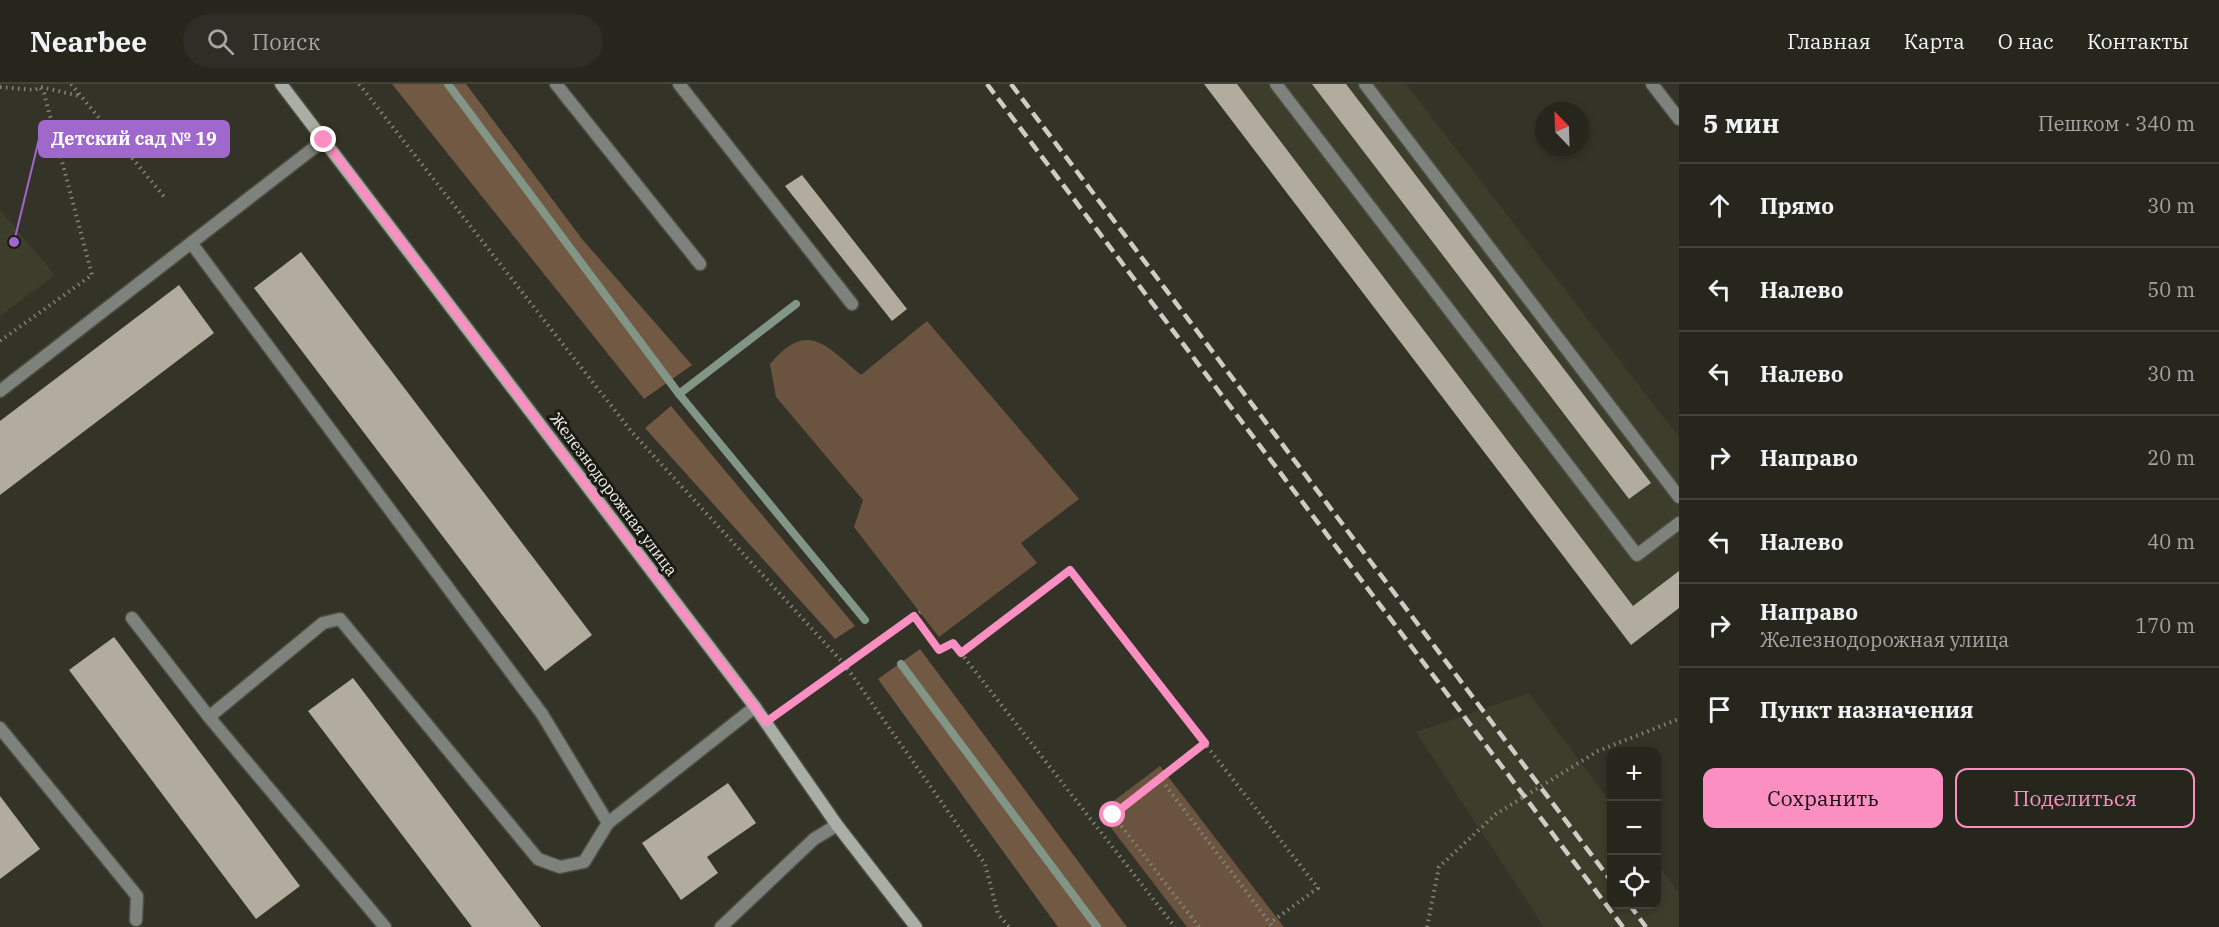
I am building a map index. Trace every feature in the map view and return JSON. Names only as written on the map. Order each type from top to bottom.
[{"type":"street","name":"Железнодорожная улица","points":[[281,84],[755,707],[837,825],[916,927]]},
{"type":"street","points":[[556,84],[700,264]]},
{"type":"street","points":[[679,84],[852,304]]},
{"type":"street","points":[[1276,84],[1637,555],[1679,523]]},
{"type":"street","points":[[1365,84],[1679,497]]},
{"type":"street","points":[[1652,84],[1679,119]]},
{"type":"street","points":[[0,391],[324,140]]},
{"type":"street","points":[[192,244],[542,714],[608,823]]},
{"type":"street","points":[[132,618],[209,717],[385,927]]},
{"type":"street","points":[[209,717],[323,623],[340,619],[538,859],[560,867],[584,862],[608,823],[755,707]]},
{"type":"street","points":[[0,728],[137,896],[132,924],[148,927]]},
{"type":"street","points":[[726,925],[814,839],[837,825]]},
{"type":"path","points":[[71,84],[166,199]]},
{"type":"path","points":[[359,84],[631,431],[845,665],[985,864],[998,914],[1009,927]]},
{"type":"path","points":[[0,87],[35,90],[42,86],[81,96]]},
{"type":"path","points":[[0,341],[92,275],[42,86]]},
{"type":"path","points":[[961,653],[1070,570],[1318,888],[1272,925],[1160,778]]},
{"type":"path","points":[[766,722],[920,612]]},
{"type":"path","points":[[914,616],[939,650],[953,643],[1175,927]]},
{"type":"path","points":[[1427,927],[1438,867],[1496,814],[1598,751],[1679,719]]},
{"type":"path","points":[[1199,927],[1113,815],[1205,743]]},
{"type":"shaded area","points":[[392,84],[466,84],[582,239],[692,365],[644,399]]},
{"type":"shaded area","points":[[1204,84],[1406,84],[1679,437],[1679,608],[1631,645]]},
{"type":"shaded area","points":[[0,210],[55,275],[0,316]]},
{"type":"shaded area","points":[[927,321],[1079,499],[1021,543],[1037,563],[939,637],[854,527],[863,500],[776,397],[770,364],[783,350],[806,340],[827,347],[861,375]]},
{"type":"shaded area","points":[[671,406],[855,626],[835,639],[645,428]]},
{"type":"shaded area","points":[[920,649],[1127,927],[1058,927],[878,679]]},
{"type":"shaded area","points":[[1529,693],[1607,798],[1607,909],[1661,909],[1661,868],[1679,893],[1679,927],[1544,927],[1416,732]]},
{"type":"shaded area","points":[[1160,766],[1284,927],[1187,927],[1099,812]]},
{"type":"building","points":[[1204,84],[1237,84],[1633,606],[1679,571],[1679,608],[1631,645]]},
{"type":"building","points":[[1312,84],[1346,84],[1651,483],[1629,499]]},
{"type":"building","points":[[802,175],[907,309],[892,321],[785,186]]},
{"type":"building","points":[[301,252],[592,635],[545,671],[254,288]]},
{"type":"building","points":[[179,285],[214,333],[0,495],[0,421]]},
{"type":"building","points":[[114,637],[300,886],[256,919],[69,670]]},
{"type":"building","points":[[353,678],[541,927],[472,927],[308,711]]},
{"type":"building","points":[[728,783],[756,823],[707,857],[718,873],[681,900],[642,843]]},
{"type":"building","points":[[0,796],[40,849],[0,879]]},
{"type":"waterway","points":[[448,84],[679,394],[865,620]]},
{"type":"waterway","points":[[679,394],[796,304]]},
{"type":"waterway","points":[[901,664],[1097,927]]},
{"type":"railway","points":[[987,84],[1623,927]]},
{"type":"railway","points":[[1011,84],[1607,875]]},
{"type":"railway","points":[[1633,909],[1646,927]]},
{"type":"place","name":"Детский сад № 19","points":[[14,242]]},
{"type":"route","points":[[324,140],[766,722],[914,616],[939,650],[953,643],[961,653],[1070,570],[1205,743],[1113,815]]}]
